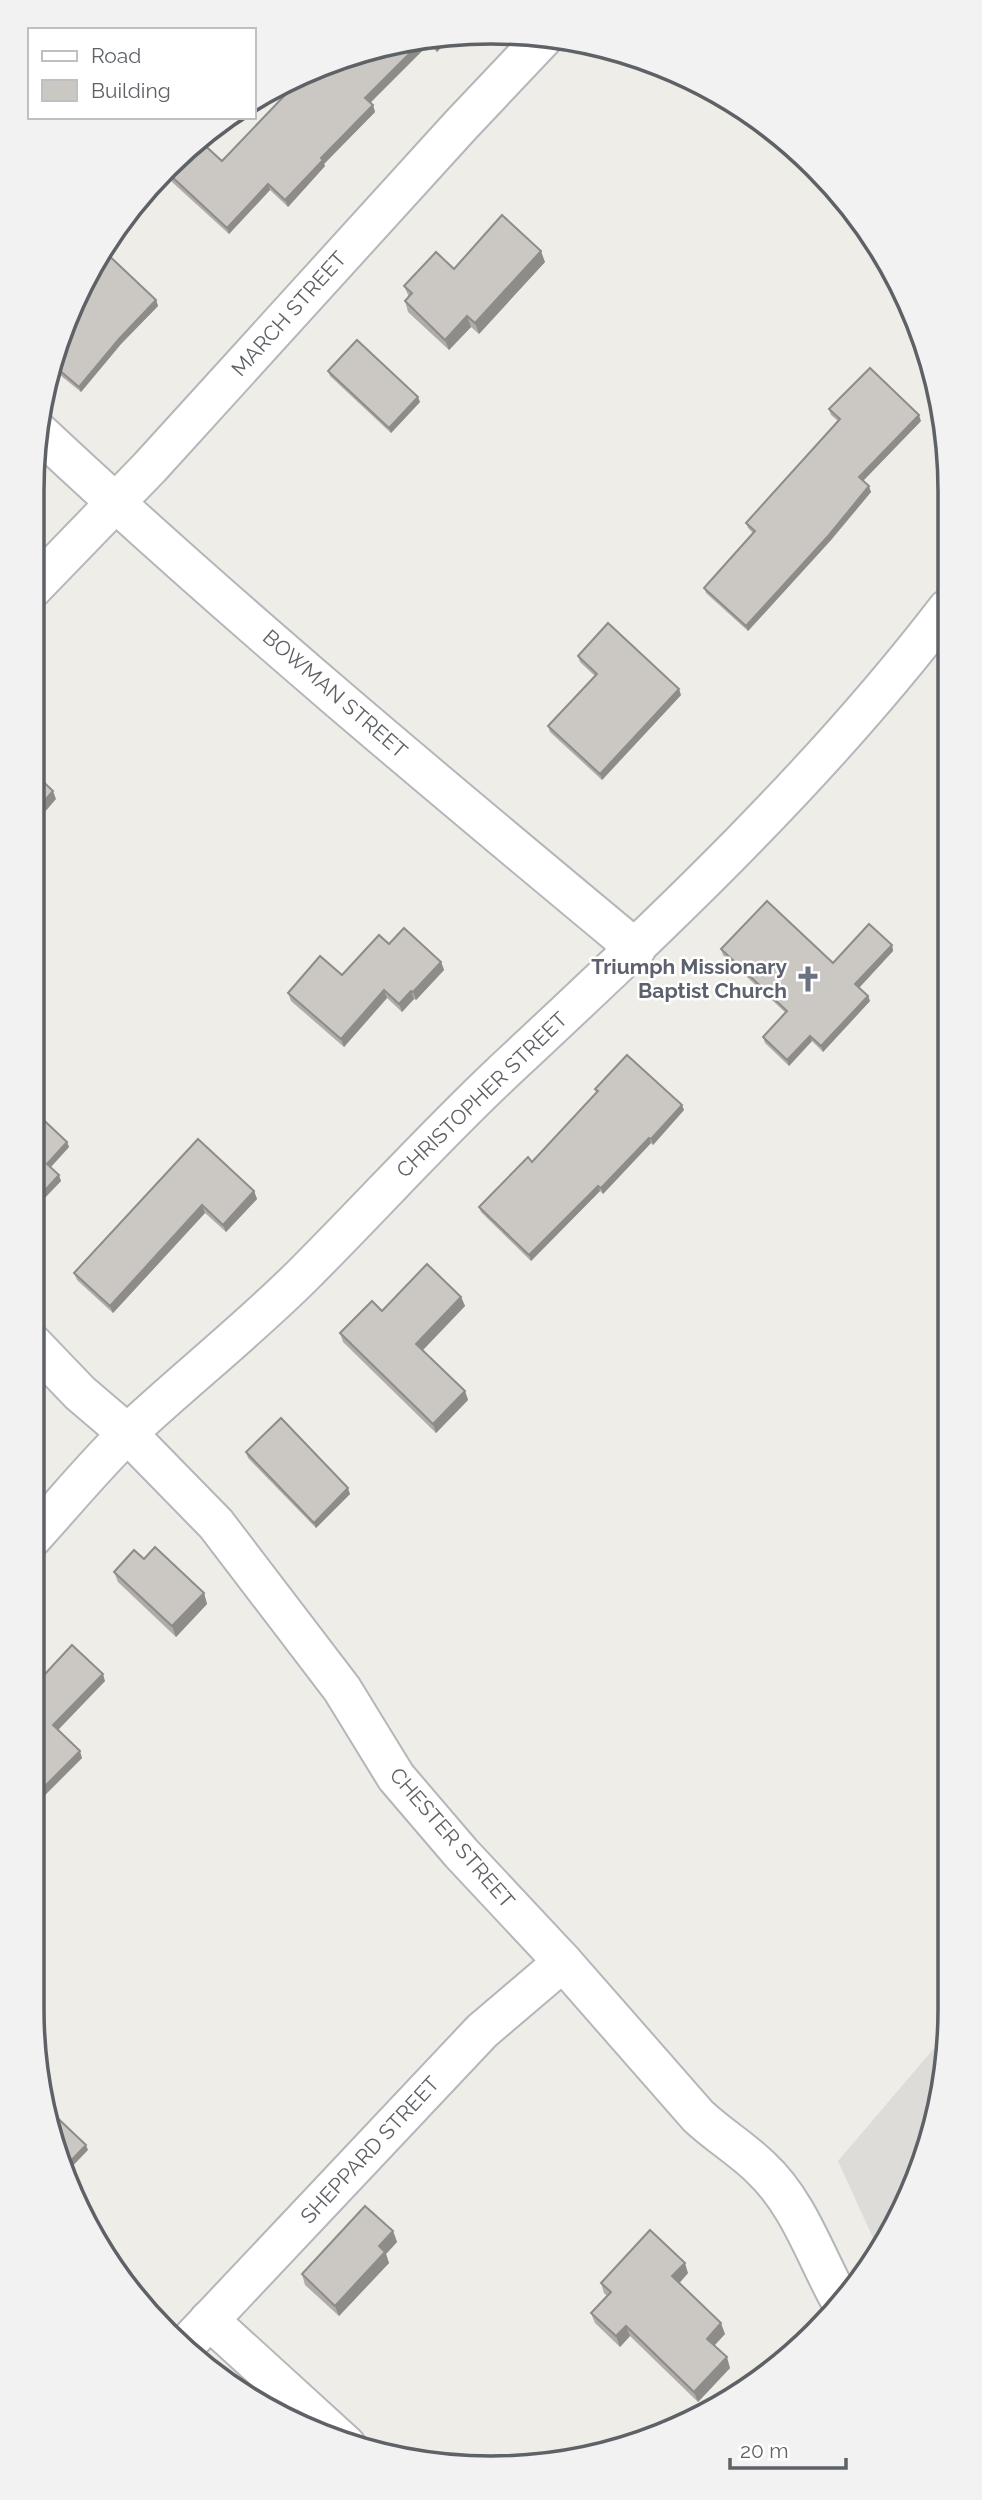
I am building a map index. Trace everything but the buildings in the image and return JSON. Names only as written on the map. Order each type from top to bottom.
[{"type":"street","name":"MARCH STREET","points":[[44,576],[150,467],[535,47]]},
{"type":"street","name":"BOWMAN STREET","points":[[47,440],[114,502],[452,796],[636,949]]},
{"type":"street","name":"CHRISTOPHER STREET","points":[[44,1525],[128,1434],[251,1325],[305,1273],[498,1076],[636,949],[771,814],[844,734],[938,621]]},
{"type":"street","name":"CHESTER STREET","points":[[44,1356],[80,1393],[128,1434],[216,1524],[342,1689],[396,1777],[460,1853],[563,1962],[698,2116],[761,2167],[773,2181],[802,2226],[836,2293]]},
{"type":"street","name":"SHEPPARD STREET","points":[[198,2332],[482,2031],[563,1962]]},
{"type":"street","points":[[198,2332],[310,2418]]},
{"type":"shaded area","points":[[936,2046],[930,2096],[915,2153],[892,2207],[874,2240],[838,2161]]},
{"type":"place","name":"Triumph Missionary Baptist Church","points":[[808,979]]}]
